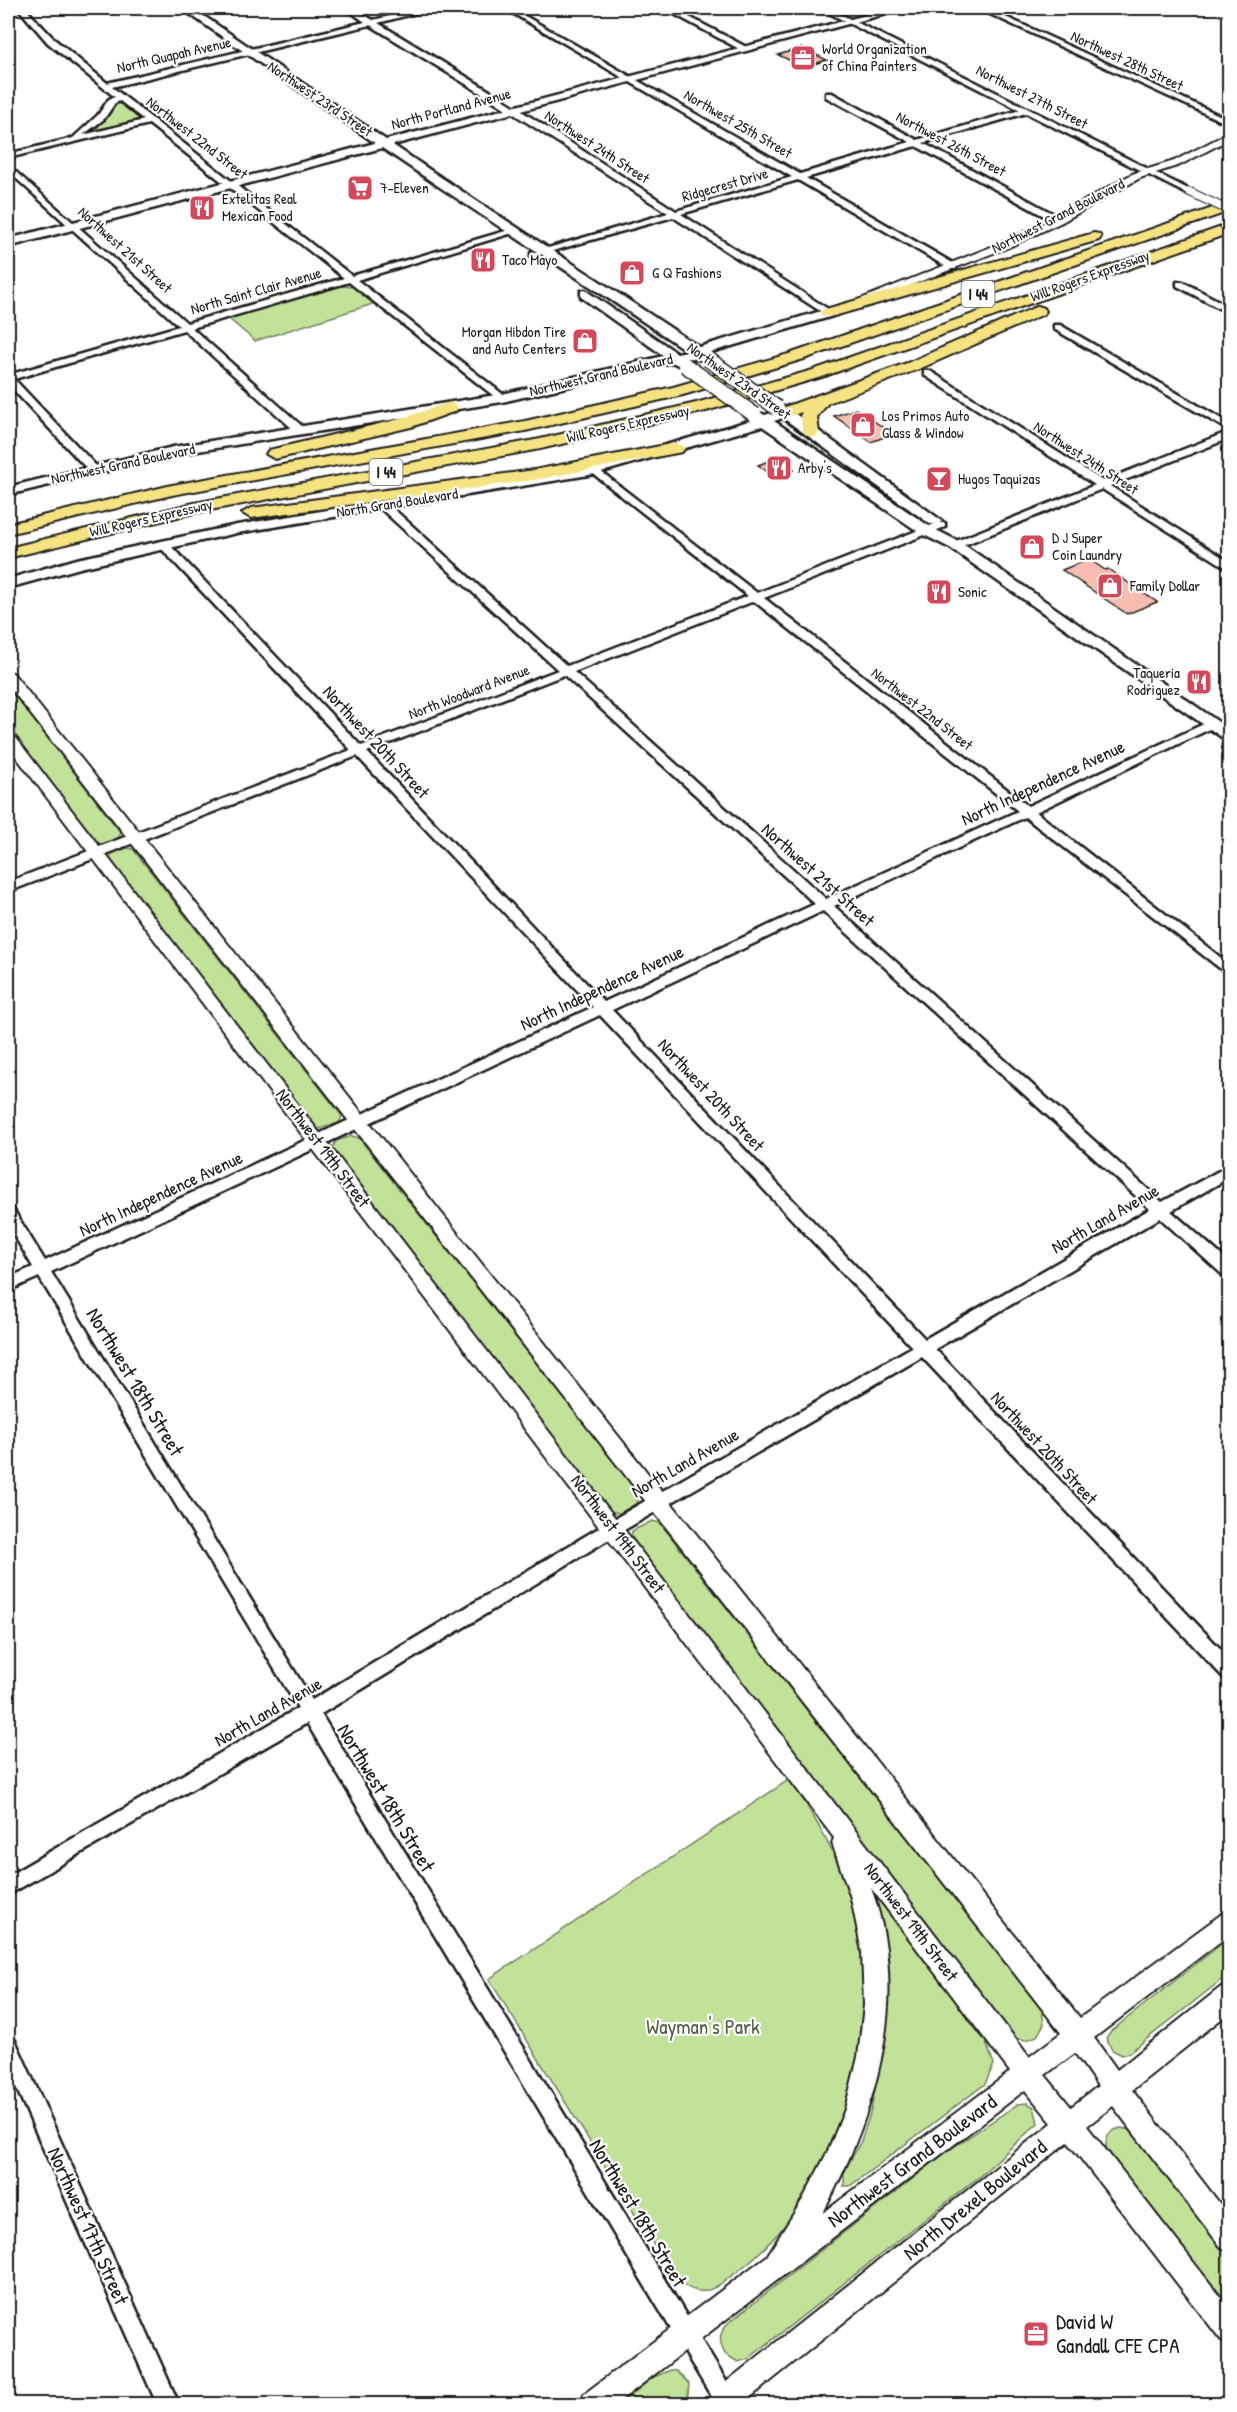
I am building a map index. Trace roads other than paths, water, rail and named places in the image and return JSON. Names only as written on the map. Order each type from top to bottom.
[{"type":"highway","name":"Will Rogers Expressway","points":[[8,529],[109,504],[232,478],[525,426],[677,391],[808,353],[1230,206]]},
{"type":"highway","points":[[828,313],[1123,228],[1209,213]]},
{"type":"highway","name":"Will Rogers Expressway","points":[[8,553],[72,536],[255,496],[550,442],[700,407],[819,373],[1230,229]]},
{"type":"highway","points":[[781,411],[820,402],[913,366],[1230,229]]},
{"type":"highway","points":[[811,432],[808,416],[820,402]]},
{"type":"highway","points":[[109,504],[198,472],[405,423],[450,407]]},
{"type":"highway","points":[[72,536],[534,475],[676,448]]},
{"type":"main road","name":"Northwest 23rd Street","points":[[186,8],[512,232],[547,251],[703,356],[811,432],[955,545],[1230,738]]},
{"type":"main road","name":"North Portland Avenue","points":[[8,243],[903,8]]},
{"type":"main road","name":"Northwest 23rd Street","points":[[512,232],[534,255],[568,282],[759,418],[934,528]]},
{"type":"main road","name":"Northwest Grand Boulevard","points":[[8,491],[173,451],[502,398],[640,365],[680,362],[828,313]]},
{"type":"main road","points":[[640,365],[648,355],[650,340]]},
{"type":"main road","name":"North Grand Boulevard","points":[[8,584],[163,544],[596,470],[676,448],[781,411]]},
{"type":"street","name":"Northwest 22nd Street","points":[[21,8],[51,41],[105,86],[502,398]]},
{"type":"street","name":"Northwest 24th Street","points":[[348,8],[513,110],[828,313]]},
{"type":"street","name":"North Quapah Avenue","points":[[105,86],[432,8]]},
{"type":"street","name":"Northwest 25th Street","points":[[507,8],[952,267]]},
{"type":"street","points":[[667,8],[746,49]]},
{"type":"street","name":"Northwest 27th Street","points":[[823,8],[1230,211]]},
{"type":"street","name":"Northwest 28th Street","points":[[981,8],[1230,123]]},
{"type":"street","name":"Northwest 26th Street","points":[[829,95],[1058,219]]},
{"type":"street","name":"North Quapah Avenue","points":[[72,141],[101,117],[112,100],[120,98]]},
{"type":"street","name":"Ridgecrest Drive","points":[[534,255],[1028,110]]},
{"type":"street","name":"North Quapah Avenue","points":[[8,156],[151,121]]},
{"type":"street","name":"Northwest Grand Boulevard","points":[[828,313],[952,267],[1058,219],[1148,171],[1204,151],[1230,135]]},
{"type":"street","name":"Northwest 21st Street","points":[[8,167],[300,430]]},
{"type":"street","name":"North Saint Clair Avenue","points":[[8,379],[512,232]]},
{"type":"street","points":[[1180,284],[1230,310]]},
{"type":"street","points":[[1057,327],[1230,428]]},
{"type":"street","name":"Northwest 24th Street","points":[[927,373],[1230,567]]},
{"type":"street","points":[[8,379],[93,469]]},
{"type":"street","points":[[955,545],[1230,434]]},
{"type":"street","name":"Northwest 22nd Street","points":[[596,470],[1230,972]]},
{"type":"street","name":"Northwest 21st Street","points":[[382,505],[1230,1273]]},
{"type":"street","name":"North Woodward Avenue","points":[[8,887],[934,528]]},
{"type":"street","name":"Northwest 20th Street","points":[[163,544],[1230,1672]]},
{"type":"street","points":[[8,676],[1077,2036],[1230,2238]]},
{"type":"street","name":"North Independence Avenue","points":[[8,1284],[1212,725]]},
{"type":"street","name":"Northwest 19th Street","points":[[8,737],[1027,2073],[1230,2331]]},
{"type":"street","name":"North Land Avenue","points":[[8,1886],[308,1712],[658,1501],[1230,1170]]},
{"type":"street","name":"Northwest 18th Street","points":[[8,1213],[726,2403]]},
{"type":"street","points":[[767,2272],[808,2217],[839,2158],[855,2122],[874,2036],[878,1987],[864,1899],[830,1814]]},
{"type":"street","name":"Northwest Grand Boulevard","points":[[594,2404],[1230,1919]]},
{"type":"street","name":"North Drexel Boulevard","points":[[726,2403],[1114,2087],[1230,1996]]},
{"type":"street","name":"Northwest 17th Street","points":[[8,2047],[168,2404]]},
{"type":"place","name":"World Organization of China Painters","points":[[803,58]]},
{"type":"place","name":"7-Eleven","points":[[360,188]]},
{"type":"place","name":"Extelitas Real Mexican Food","points":[[202,208]]},
{"type":"place","name":"Taco Mayo","points":[[483,260]]},
{"type":"place","name":"G Q Fashions","points":[[632,273]]},
{"type":"place","name":"Morgan Hibdon Tire and Auto Centers","points":[[585,341]]},
{"type":"place","name":"Los Primos Auto Glass & Window","points":[[863,425]]},
{"type":"place","name":"Arby's","points":[[779,468]]},
{"type":"place","name":"Hugos Taquizas","points":[[939,479]]},
{"type":"place","name":"D J Super Coin Laundry","points":[[1032,547]]},
{"type":"place","name":"Family Dollar","points":[[1110,586]]},
{"type":"place","name":"Sonic","points":[[939,592]]},
{"type":"place","name":"Taqueria Rodriguez","points":[[1199,682]]},
{"type":"place","name":"David W Gandall CFE CPA","points":[[1036,2334]]},
{"type":"park label","name":"Wayman's Park","points":[[703,2027]]}]
